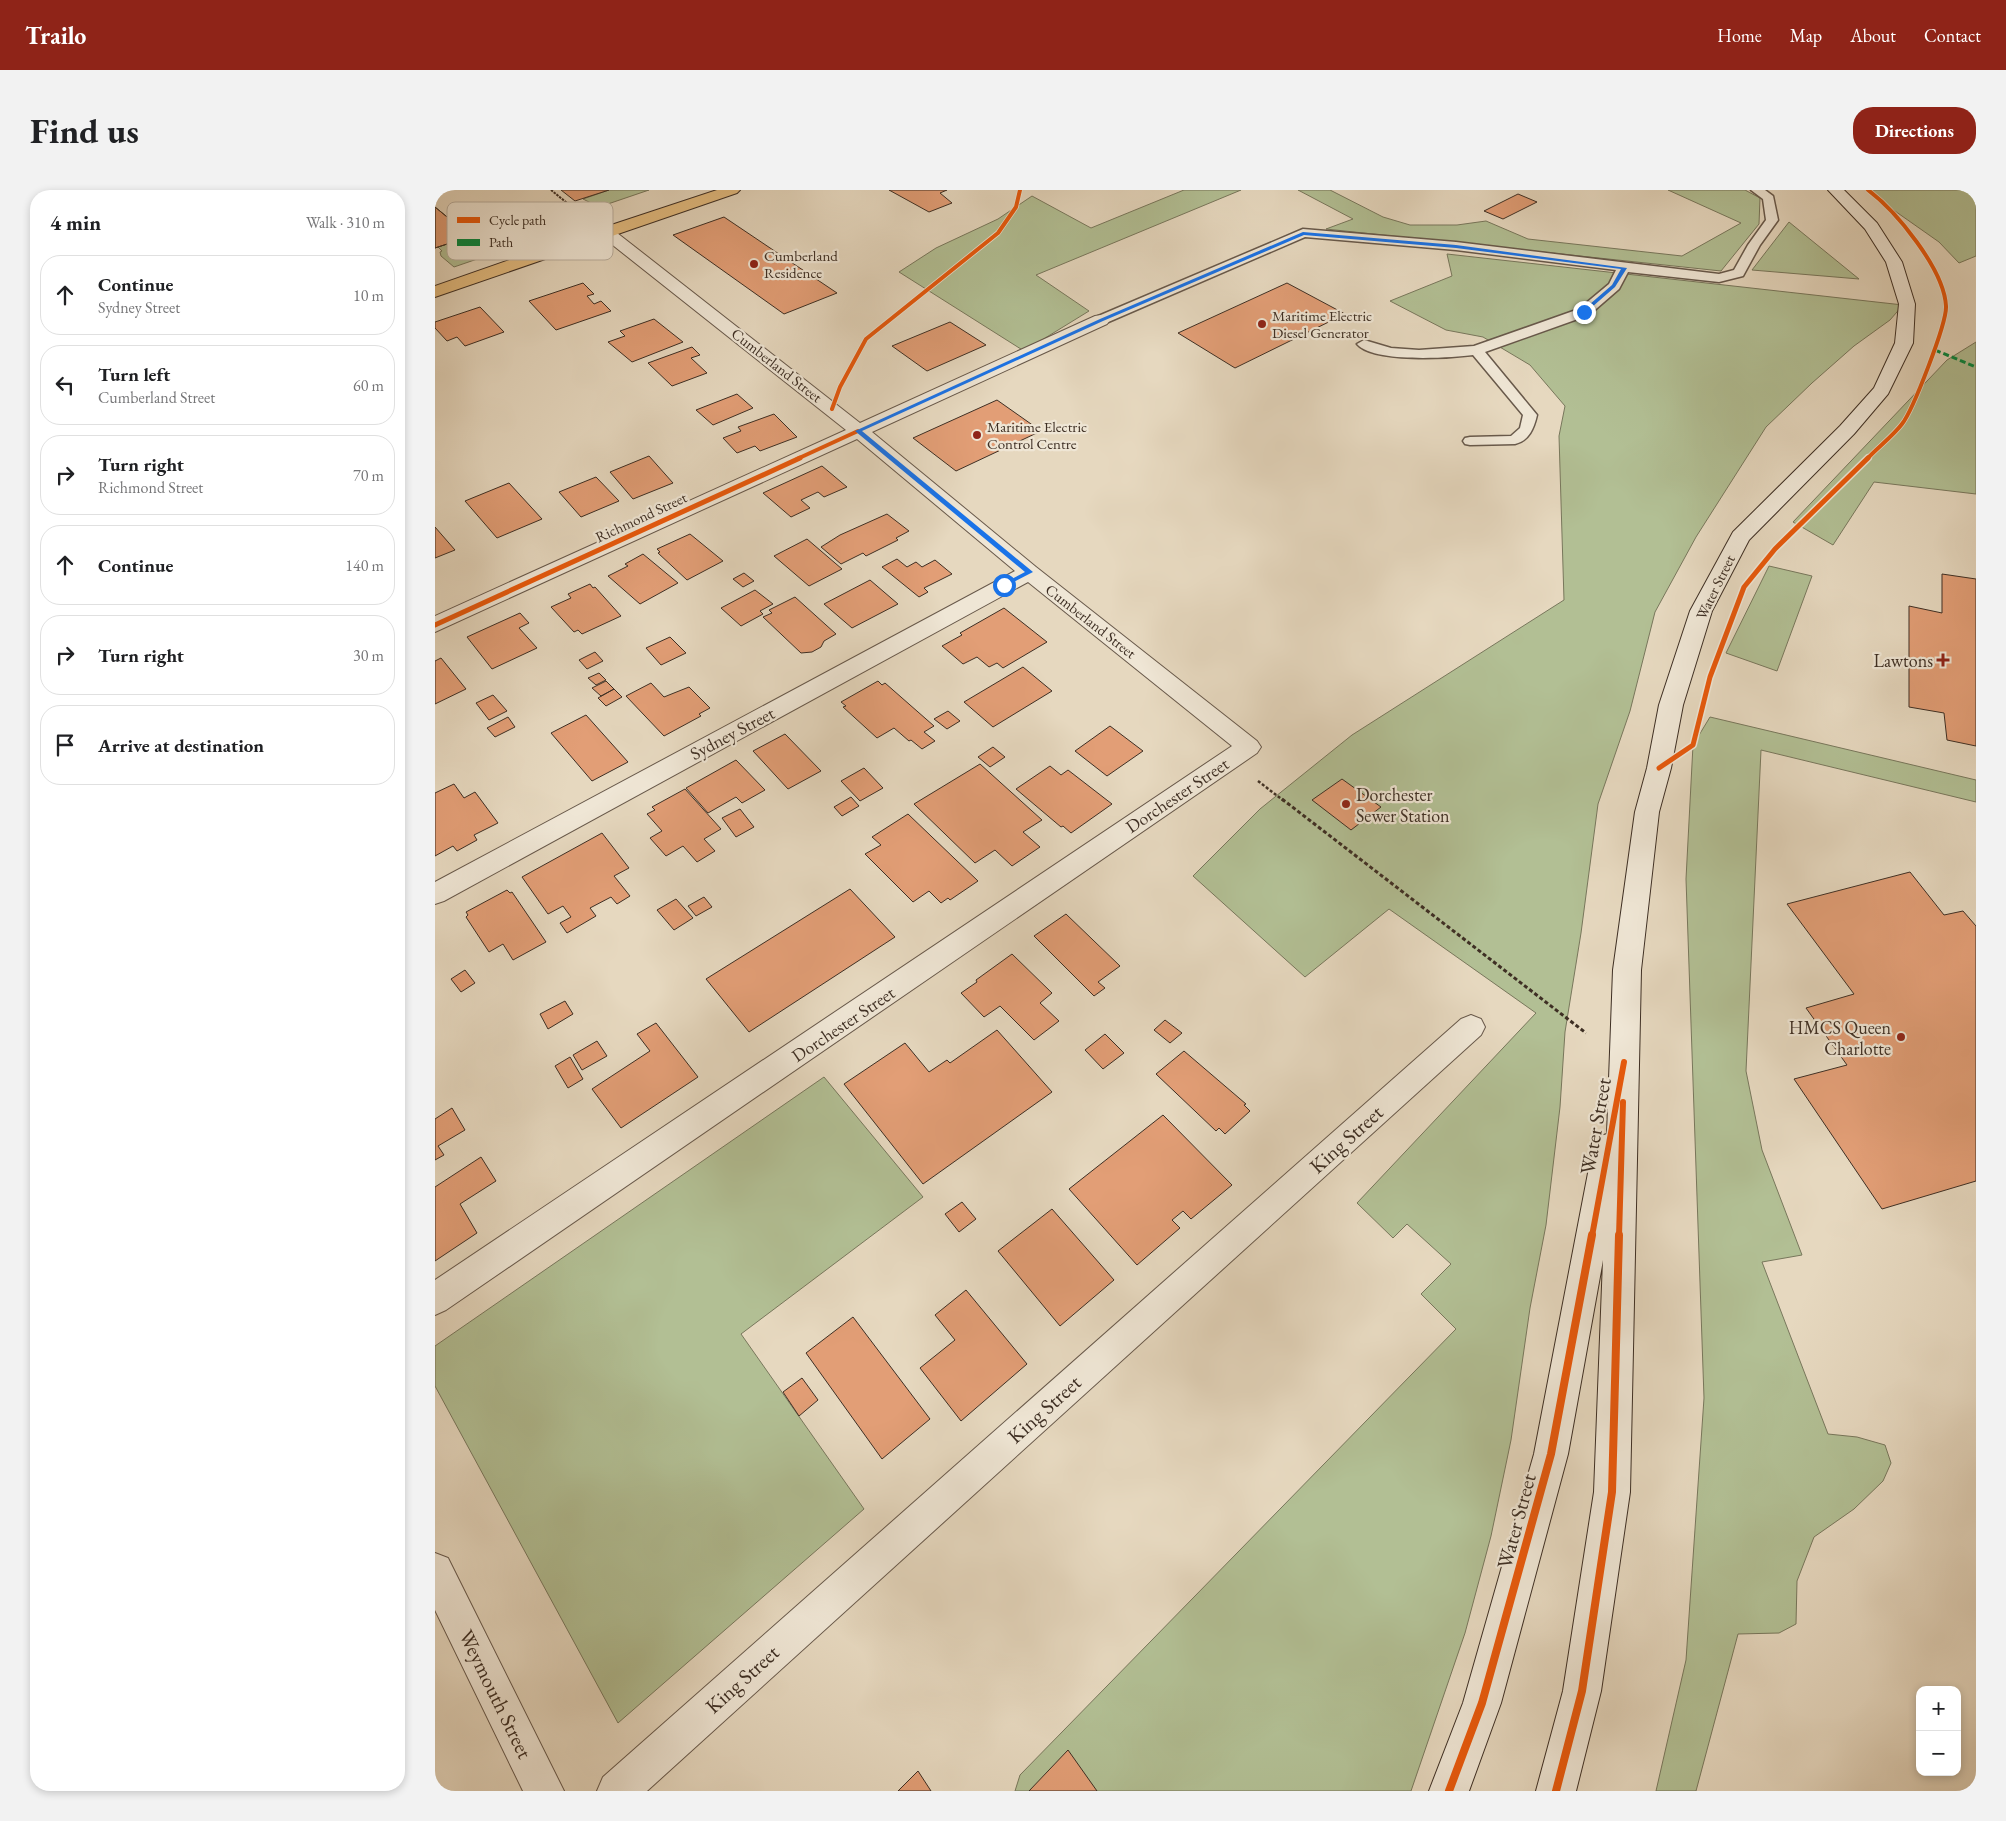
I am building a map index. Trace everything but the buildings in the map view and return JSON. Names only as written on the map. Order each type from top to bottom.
[{"type":"main road","points":[[613,230],[732,190]]},
{"type":"main road","points":[[435,292],[526,260]]},
{"type":"street","name":"Water Street","points":[[1556,1791],[1582,1691],[1612,1492],[1627,970],[1647,812],[1659,768],[1671,705],[1701,612],[1740,538],[1847,430],[1882,390],[1904,343],[1907,304],[1893,262],[1871,226],[1836,190]]},
{"type":"street","name":"Cumberland Street","points":[[613,238],[858,431],[1029,572],[1239,753]]},
{"type":"street","name":"Richmond Street","points":[[435,626],[1101,320]]},
{"type":"street","name":"Sydney Street","points":[[435,894],[1029,572]]},
{"type":"street","name":"Dorchester Street","points":[[435,1299],[1239,753]]},
{"type":"street","name":"King Street","points":[[617,1791],[1471,1027]]},
{"type":"street","name":"Water Street","points":[[1449,1791],[1482,1704],[1551,1454],[1624,1062]]},
{"type":"street","name":"Weymouth Street","points":[[435,1571],[545,1791]]},
{"type":"lane","points":[[1101,320],[1303,233],[1456,246],[1624,268],[1719,278],[1739,273],[1754,245],[1771,220],[1769,198],[1757,190]]},
{"type":"lane","points":[[1364,344],[1383,351],[1404,355],[1429,356],[1476,350],[1584,312],[1614,286],[1624,268]]},
{"type":"lane","points":[[1470,441],[1515,440],[1527,429],[1530,415],[1476,350]]},
{"type":"path","points":[[551,190],[566,202]]},
{"type":"path","points":[[1239,753],[1624,1062]]},
{"type":"green space","points":[[609,190],[649,190],[613,202],[589,202],[583,199]]},
{"type":"green space","points":[[1184,190],[1241,190],[1036,275],[1089,311],[1024,351],[899,272],[936,248],[998,219],[1032,196],[1091,228]]},
{"type":"green space","points":[[1298,190],[1330,190],[1383,217],[1410,225],[1457,225],[1486,221],[1528,239],[1682,256],[1741,223],[1668,190],[1745,190],[1760,198],[1759,224],[1721,271],[1326,229],[1353,219]]},
{"type":"green space","points":[[1865,190],[1976,190],[1976,256],[1959,263],[1939,242]]},
{"type":"green space","points":[[1789,222],[1859,279],[1752,270]]},
{"type":"green space","points":[[447,244],[447,260],[474,260],[454,267],[441,256],[440,252],[442,251],[438,247]]},
{"type":"green space","points":[[1447,254],[1903,305],[1890,320],[1854,346],[1766,427],[1696,537],[1655,612],[1630,711],[1598,804],[1581,933],[1565,1032],[1560,1107],[1546,1225],[1530,1308],[1511,1440],[1491,1536],[1465,1633],[1411,1791],[1015,1791],[1020,1775],[1456,1329],[1421,1294],[1451,1264],[1407,1224],[1393,1238],[1357,1203],[1536,1013],[1389,909],[1305,977],[1193,876],[1260,809],[1352,735],[1564,600],[1559,436],[1565,406],[1530,365],[1483,337],[1446,330],[1390,301],[1452,276]]},
{"type":"green space","points":[[1976,342],[1976,494],[1874,482],[1833,545],[1793,522],[1947,360]]},
{"type":"green space","points":[[1769,566],[1812,576],[1777,671],[1726,653]]},
{"type":"green space","points":[[1710,717],[1976,780],[1976,802],[1761,750],[1746,1071],[1762,1150],[1802,1255],[1762,1262],[1828,1434],[1857,1437],[1885,1445],[1891,1463],[1883,1481],[1854,1509],[1814,1537],[1797,1581],[1796,1624],[1779,1633],[1738,1634],[1696,1791],[1656,1791],[1686,1660],[1704,1398],[1686,879],[1693,745]]},
{"type":"green space","points":[[824,1077],[923,1197],[741,1334],[864,1509],[618,1723],[435,1386],[435,1346]]},
{"type":"marked path","points":[[1935,350],[1976,367]]},
{"type":"cycle path","points":[[832,409],[840,387],[866,339],[998,233],[1016,207],[1019,201],[1020,190]]},
{"type":"cycle path","points":[[1659,768],[1693,745],[1710,677],[1744,587],[1775,549],[1903,423],[1935,350],[1946,306],[1939,281],[1928,258],[1909,232],[1876,196],[1868,190]]},
{"type":"cycle path","points":[[435,625],[858,431]]},
{"type":"cycle path","points":[[1449,1791],[1482,1703],[1551,1454],[1624,1062]]},
{"type":"cycle path","points":[[1556,1791],[1582,1691],[1612,1492],[1623,1102]]},
{"type":"place","name":"Cumberland Residence","points":[[754,264]]},
{"type":"place","name":"Maritime Electric Diesel Generator","points":[[1262,324]]},
{"type":"place","name":"Maritime Electric Control Centre","points":[[977,435]]},
{"type":"place","name":"Lawtons","points":[[1943,660]]},
{"type":"place","name":"Dorchester Sewer Station","points":[[1346,804]]},
{"type":"place","name":"HMCS Queen Charlotte","points":[[1901,1037]]},
{"type":"route","points":[[1004,585],[1029,572],[858,431],[1101,320],[1303,233],[1456,246],[1624,268],[1614,286],[1584,312]]}]
